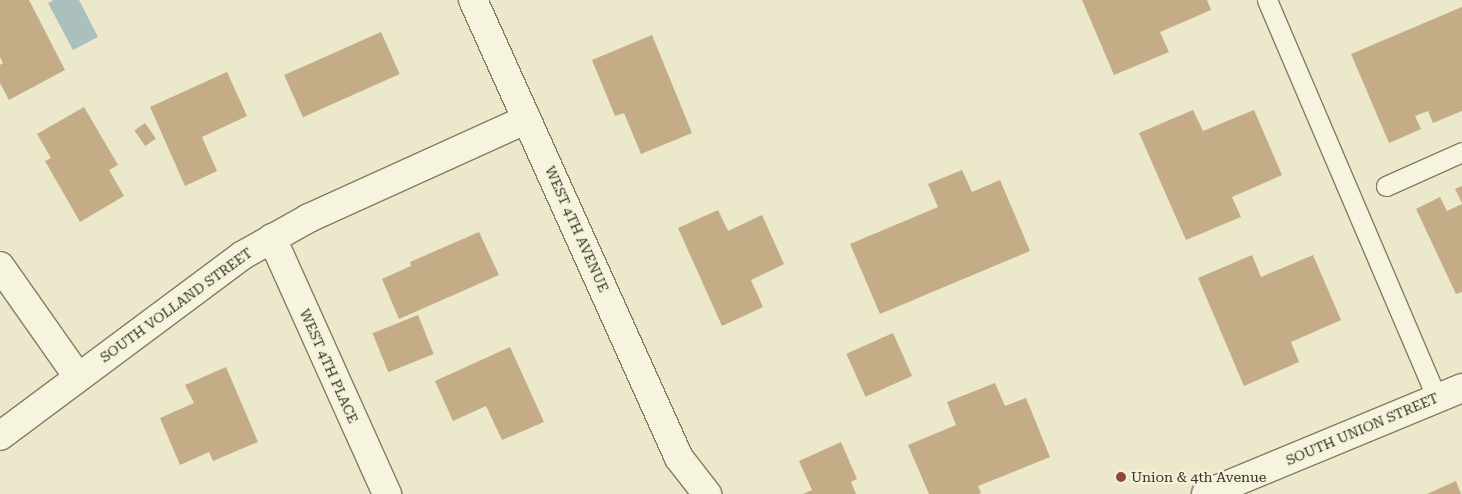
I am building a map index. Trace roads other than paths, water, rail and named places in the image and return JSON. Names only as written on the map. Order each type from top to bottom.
[{"type":"street","name":"WEST 4TH AVENUE","points":[[473,0],[679,458],[707,494]]},
{"type":"street","name":"SOUTH VOLLAND STREET","points":[[0,436],[215,273],[272,238],[527,119]]},
{"type":"street","name":"WEST 4TH PLACE","points":[[272,238],[387,494]]},
{"type":"street","points":[[0,266],[78,377]]},
{"type":"street","name":"SOUTH UNION STREET","points":[[1206,494],[1462,388]]},
{"type":"street","name":"WEST 4TH AVENUE","points":[[679,458],[685,494]]},
{"type":"lane","points":[[1267,0],[1437,398]]},
{"type":"lane","points":[[1386,186],[1462,152]]},
{"type":"place","name":"Union & 4th Avenue","points":[[1121,477]]}]
